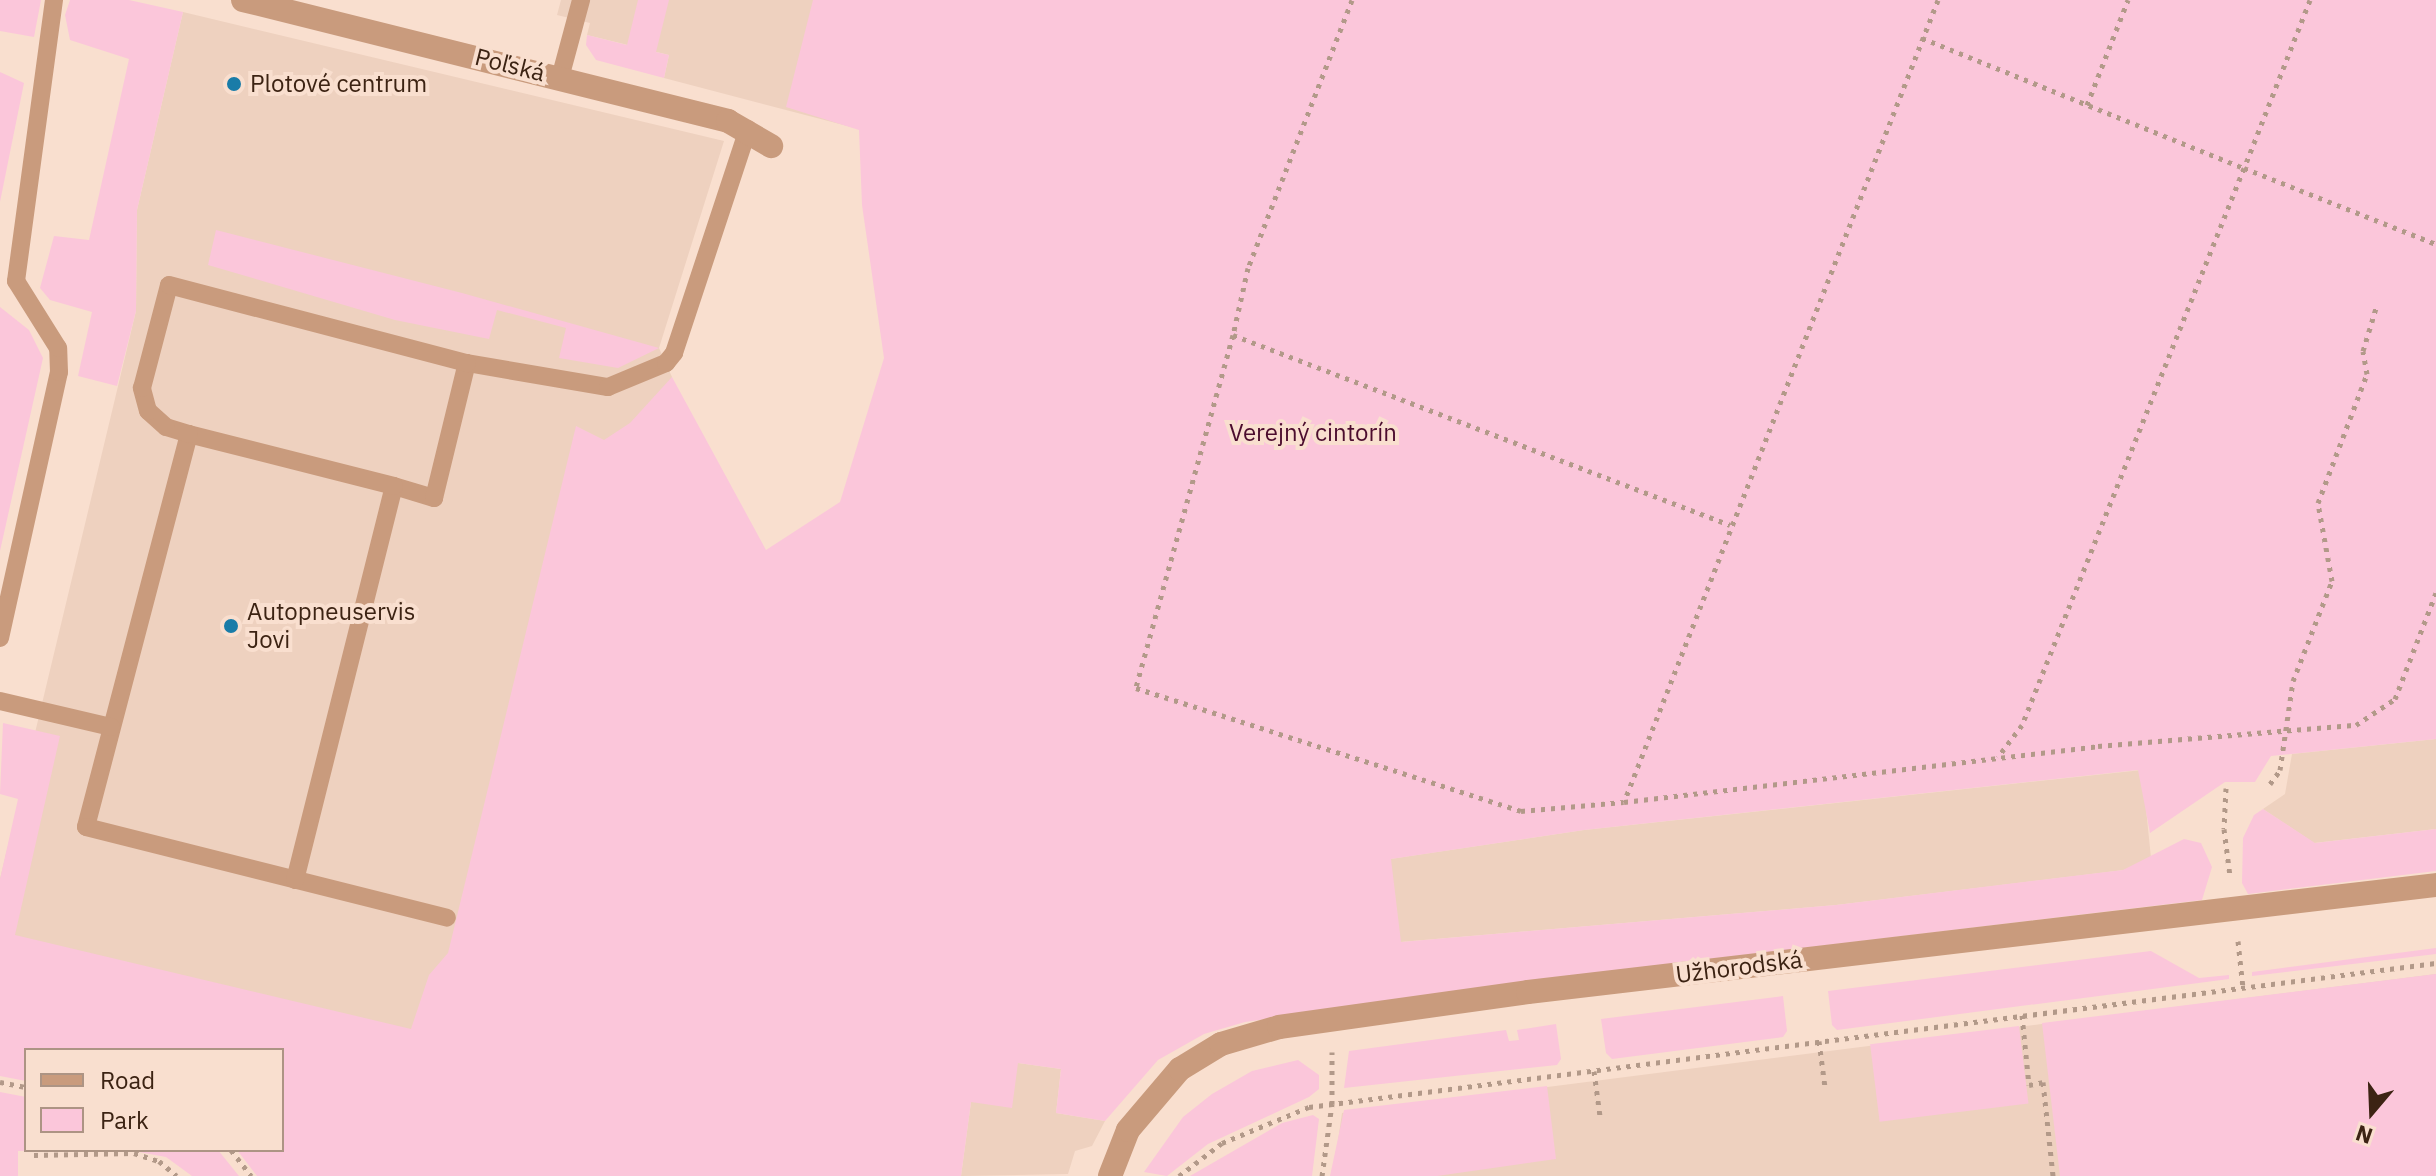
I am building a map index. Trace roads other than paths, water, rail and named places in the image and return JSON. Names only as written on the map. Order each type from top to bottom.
[{"type":"street","name":"Poľská","points":[[243,0],[560,78],[748,129],[771,146]]},
{"type":"street","name":"Užhorodská","points":[[1110,1176],[1128,1130],[1142,1110],[1199,1055],[1279,1027],[2436,885]]},
{"type":"lane","points":[[0,638],[59,372],[58,348],[16,281],[54,0]]},
{"type":"lane","points":[[560,78],[581,0]]},
{"type":"lane","points":[[467,363],[434,498],[166,427],[148,411],[142,388],[169,285],[467,363],[608,387],[666,363],[679,337],[748,129]]},
{"type":"lane","points":[[189,434],[86,827],[447,918]]},
{"type":"lane","points":[[295,880],[394,486]]},
{"type":"lane","points":[[0,701],[111,727]]},
{"type":"place","name":"Plotové centrum","points":[[234,84]]},
{"type":"place","name":"Autopneuservis Jovi","points":[[231,626]]},
{"type":"park label","name":"Verejný cintorín","points":[[1313,433]]}]
